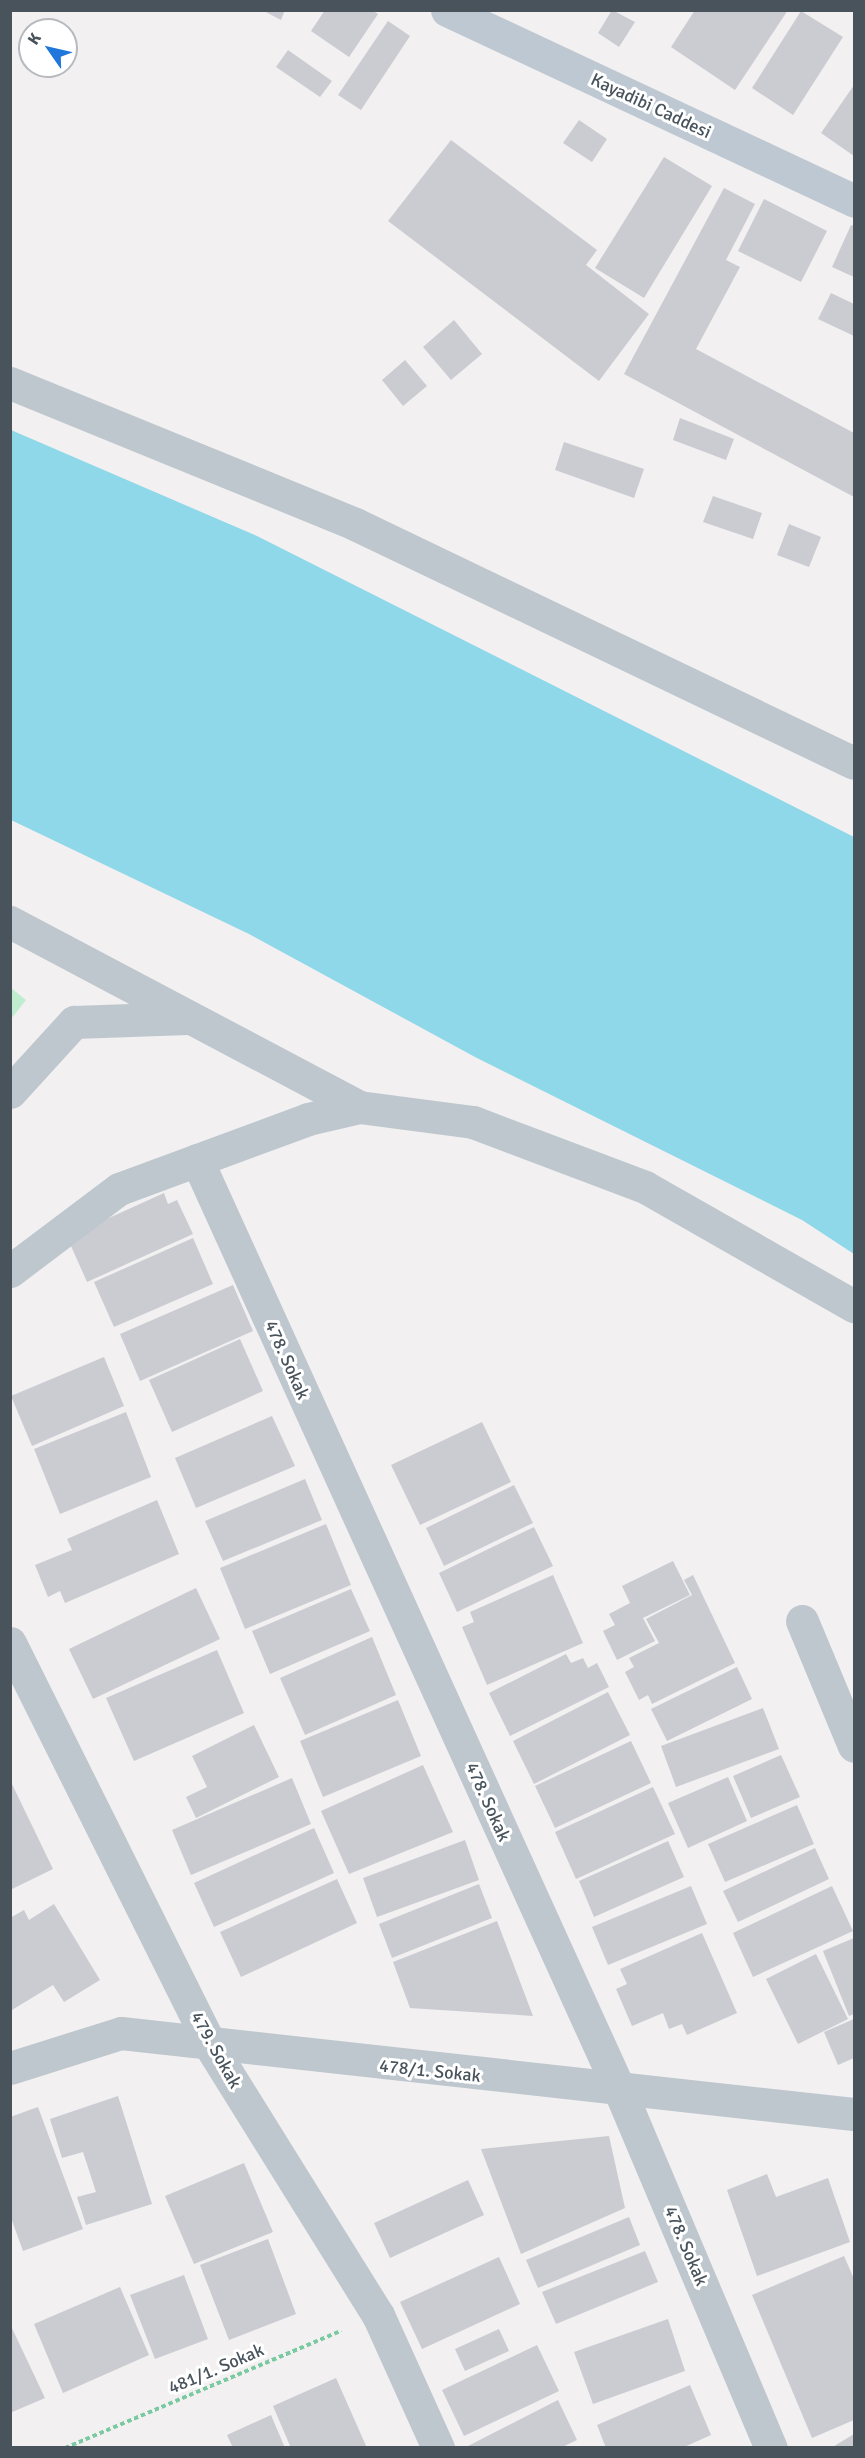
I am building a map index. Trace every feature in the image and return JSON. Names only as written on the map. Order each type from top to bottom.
[{"type":"street","name":"Kayadibi Caddesi","points":[[447,10],[855,201]]},
{"type":"street","points":[[10,383],[355,524],[855,763]]},
{"type":"street","points":[[10,922],[359,1107],[473,1122],[645,1187],[855,1306]]},
{"type":"street","points":[[10,1092],[74,1022],[191,1018]]},
{"type":"street","points":[[10,1270],[119,1189],[308,1119],[359,1107]]},
{"type":"street","name":"478. Sokak","points":[[197,1161],[620,2091],[771,2448]]},
{"type":"street","points":[[802,1621],[855,1746]]},
{"type":"street","name":"479. Sokak","points":[[10,1643],[211,2047],[378,2315],[438,2448]]},
{"type":"street","name":"478/1. Sokak","points":[[10,2068],[121,2033],[211,2047],[855,2114]]},
{"type":"path","name":"481/1. Sokak","points":[[65,2448],[378,2315]]},
{"type":"green space","points":[[11,988],[26,1000],[11,1019]]},
{"type":"water","points":[[11,430],[257,536],[854,837],[854,1254],[802,1220],[475,1057],[249,934],[11,820]]},
{"type":"building","points":[[262,10],[285,10],[281,20]]},
{"type":"building","points":[[325,10],[372,10],[378,14],[349,57],[311,31]]},
{"type":"building","points":[[612,10],[635,22],[619,47],[598,33]]},
{"type":"building","points":[[695,10],[788,10],[735,90],[671,47]]},
{"type":"building","points":[[801,11],[843,37],[793,115],[752,88]]},
{"type":"building","points":[[388,21],[410,36],[361,110],[338,95]]},
{"type":"building","points":[[288,50],[332,81],[320,97],[276,67]]},
{"type":"building","points":[[854,85],[854,156],[821,133]]},
{"type":"building","points":[[579,120],[607,139],[592,162],[563,143]]},
{"type":"building","points":[[451,140],[597,250],[586,265],[649,314],[599,381],[388,221]]},
{"type":"building","points":[[664,157],[712,186],[644,298],[595,268]]},
{"type":"building","points":[[724,188],[755,204],[726,260],[740,267],[696,349],[854,433],[854,497],[624,374]]},
{"type":"building","points":[[764,199],[827,231],[801,282],[738,251]]},
{"type":"building","points":[[851,225],[854,226],[854,277],[832,267]]},
{"type":"building","points":[[831,293],[854,304],[854,336],[818,319]]},
{"type":"building","points":[[454,320],[482,354],[451,380],[423,347]]},
{"type":"building","points":[[405,360],[427,386],[403,406],[382,380]]},
{"type":"building","points":[[680,418],[734,439],[726,460],[673,440]]},
{"type":"building","points":[[564,442],[644,469],[634,498],[555,470]]},
{"type":"building","points":[[713,496],[762,513],[753,539],[703,522]]},
{"type":"building","points":[[789,524],[821,537],[809,567],[777,555]]},
{"type":"building","points":[[164,1193],[168,1204],[177,1200],[193,1234],[87,1282],[67,1237]]},
{"type":"building","points":[[193,1238],[213,1284],[114,1327],[94,1282]]},
{"type":"building","points":[[233,1285],[253,1331],[140,1381],[120,1334]]},
{"type":"building","points":[[240,1339],[263,1391],[172,1432],[149,1380]]},
{"type":"building","points":[[104,1357],[124,1406],[32,1446],[11,1396]]},
{"type":"building","points":[[126,1412],[151,1477],[60,1514],[34,1449]]},
{"type":"building","points":[[272,1416],[295,1466],[196,1508],[175,1458]]},
{"type":"building","points":[[482,1422],[511,1482],[420,1525],[391,1465]]},
{"type":"building","points":[[305,1479],[322,1520],[223,1561],[205,1521]]},
{"type":"building","points":[[514,1485],[533,1523],[444,1566],[426,1528]]},
{"type":"building","points":[[157,1500],[179,1554],[65,1603],[60,1591],[48,1597],[35,1565],[72,1550],[67,1539]]},
{"type":"building","points":[[326,1524],[351,1585],[245,1629],[220,1568]]},
{"type":"building","points":[[534,1527],[553,1566],[457,1612],[439,1573]]},
{"type":"building","points":[[673,1561],[690,1595],[643,1618],[655,1641],[617,1660],[603,1631],[615,1625],[609,1614],[630,1603],[622,1586]]},
{"type":"building","points":[[553,1575],[583,1643],[487,1685],[462,1627],[474,1622],[470,1612]]},
{"type":"building","points":[[693,1575],[735,1663],[652,1704],[648,1695],[639,1700],[625,1672],[634,1667],[629,1658],[659,1643],[646,1619],[692,1595],[684,1580]]},
{"type":"building","points":[[196,1588],[220,1639],[93,1699],[69,1649]]},
{"type":"building","points":[[351,1589],[370,1631],[270,1674],[252,1631]]},
{"type":"building","points":[[372,1637],[396,1695],[305,1735],[280,1678]]},
{"type":"building","points":[[217,1650],[244,1713],[134,1761],[106,1698]]},
{"type":"building","points":[[566,1654],[571,1663],[583,1658],[588,1668],[597,1663],[609,1687],[510,1736],[489,1693]]},
{"type":"building","points":[[737,1667],[752,1699],[667,1741],[651,1709]]},
{"type":"building","points":[[608,1692],[630,1735],[534,1784],[513,1741]]},
{"type":"building","points":[[398,1700],[421,1756],[323,1797],[300,1741]]},
{"type":"building","points":[[763,1708],[779,1749],[676,1787],[661,1746]]},
{"type":"building","points":[[254,1725],[279,1777],[196,1818],[186,1797],[207,1787],[192,1756]]},
{"type":"building","points":[[631,1741],[651,1783],[555,1828],[535,1786]]},
{"type":"building","points":[[781,1755],[800,1797],[751,1818],[733,1776]]},
{"type":"building","points":[[423,1765],[453,1832],[349,1874],[321,1811]]},
{"type":"building","points":[[728,1777],[747,1821],[688,1848],[668,1803]]},
{"type":"building","points":[[292,1778],[311,1824],[191,1875],[172,1830]]},
{"type":"building","points":[[10,1780],[53,1869],[10,1890]]},
{"type":"building","points":[[653,1787],[675,1834],[576,1879],[555,1832]]},
{"type":"building","points":[[797,1805],[814,1844],[725,1882],[708,1844]]},
{"type":"building","points":[[314,1828],[334,1873],[214,1927],[194,1883]]},
{"type":"building","points":[[465,1840],[479,1880],[377,1917],[363,1878]]},
{"type":"building","points":[[668,1841],[684,1877],[594,1917],[579,1881]]},
{"type":"building","points":[[815,1848],[829,1879],[738,1922],[723,1891]]},
{"type":"building","points":[[337,1879],[357,1923],[241,1977],[220,1932]]},
{"type":"building","points":[[479,1884],[492,1918],[392,1958],[379,1924]]},
{"type":"building","points":[[691,1886],[707,1924],[608,1965],[592,1927]]},
{"type":"building","points":[[832,1886],[853,1931],[753,1977],[733,1933]]},
{"type":"building","points":[[54,1904],[100,1980],[64,2002],[53,1985],[12,2010],[10,1918],[24,1910],[29,1920]]},
{"type":"building","points":[[497,1921],[533,2016],[410,2008],[393,1962]]},
{"type":"building","points":[[702,1933],[737,2013],[687,2035],[682,2024],[669,2029],[663,2013],[632,2026],[616,1989],[627,1984],[620,1969]]},
{"type":"building","points":[[854,1938],[854,2014],[849,2016],[823,1951]]},
{"type":"building","points":[[816,1954],[848,2019],[798,2044],[766,1979]]},
{"type":"building","points":[[854,2019],[854,2058],[838,2065],[824,2032]]},
{"type":"building","points":[[118,2096],[152,2204],[86,2225],[77,2197],[96,2192],[83,2152],[62,2158],[50,2119]]},
{"type":"building","points":[[38,2107],[83,2229],[23,2251],[10,2215],[10,2117]]},
{"type":"building","points":[[609,2136],[625,2208],[521,2254],[481,2149]]},
{"type":"building","points":[[244,2163],[273,2232],[194,2264],[165,2196]]},
{"type":"building","points":[[767,2174],[776,2197],[828,2178],[850,2242],[757,2276],[727,2190]]},
{"type":"building","points":[[468,2180],[484,2215],[390,2258],[374,2223]]},
{"type":"building","points":[[629,2217],[640,2245],[538,2288],[526,2260]]},
{"type":"building","points":[[268,2239],[296,2314],[229,2340],[200,2265]]},
{"type":"building","points":[[645,2251],[658,2282],[556,2324],[542,2292]]},
{"type":"building","points":[[844,2256],[854,2279],[854,2420],[812,2438],[752,2295]]},
{"type":"building","points":[[499,2257],[520,2304],[422,2349],[400,2302]]},
{"type":"building","points":[[184,2275],[208,2339],[155,2359],[130,2295]]},
{"type":"building","points":[[120,2287],[149,2355],[63,2393],[34,2324]]},
{"type":"building","points":[[668,2319],[685,2371],[593,2404],[574,2352]]},
{"type":"building","points":[[10,2324],[45,2398],[10,2413]]},
{"type":"building","points":[[499,2329],[509,2351],[465,2371],[455,2349]]},
{"type":"building","points":[[537,2345],[559,2391],[464,2436],[442,2390]]},
{"type":"building","points":[[336,2378],[367,2448],[291,2448],[273,2406]]},
{"type":"building","points":[[690,2385],[711,2435],[682,2448],[606,2448],[597,2425]]},
{"type":"building","points":[[558,2400],[577,2440],[560,2448],[464,2448]]},
{"type":"building","points":[[271,2415],[285,2448],[233,2448],[227,2435]]},
{"type":"building","points":[[854,2434],[854,2448],[831,2448]]}]
